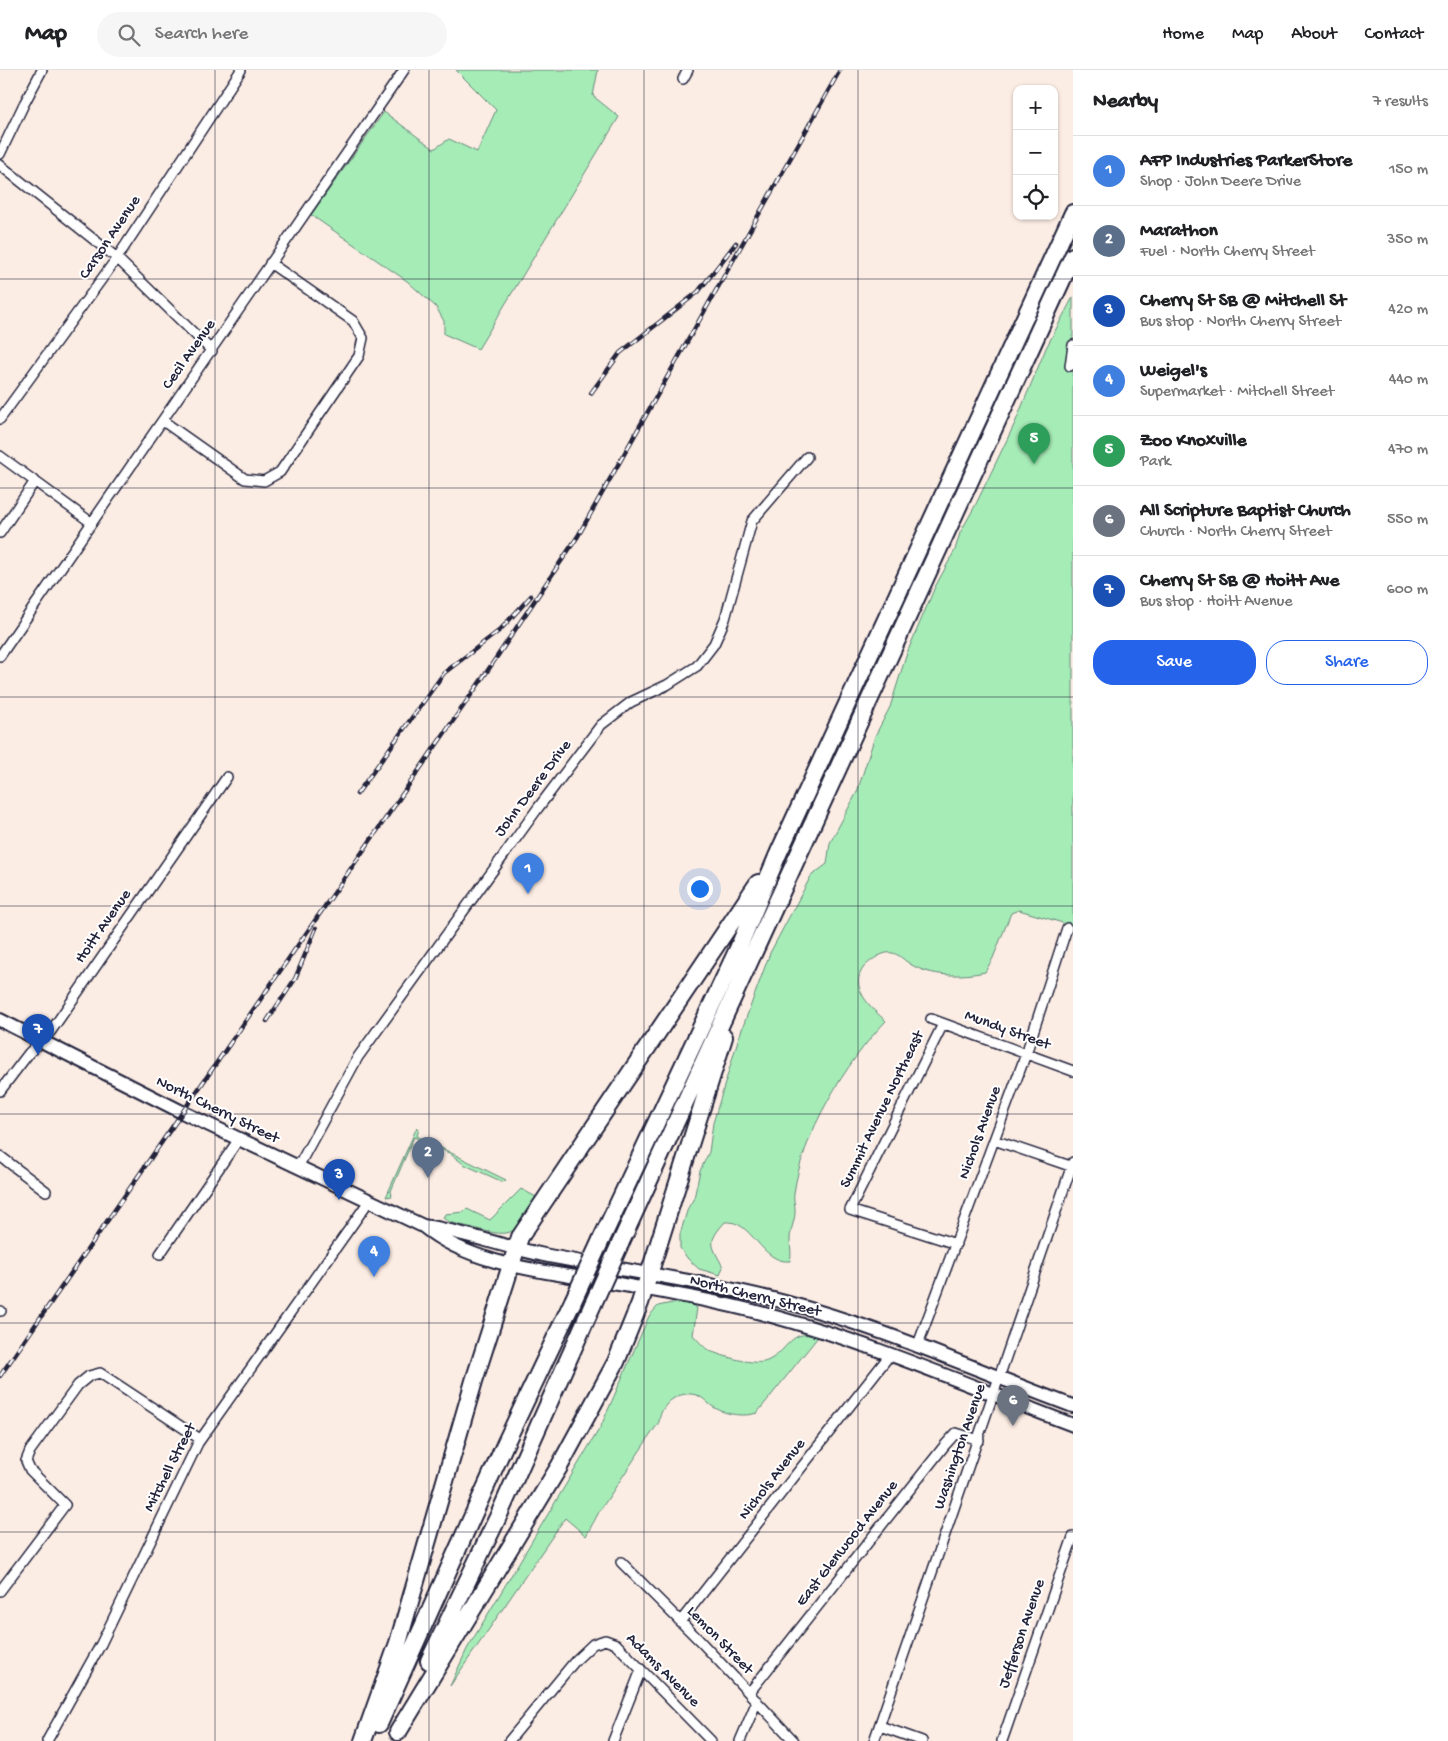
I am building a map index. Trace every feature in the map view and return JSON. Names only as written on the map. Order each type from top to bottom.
[{"type":"highway","points":[[372,1741],[506,1442],[574,1301],[737,951],[779,852],[1073,213]]},
{"type":"highway","points":[[396,1736],[507,1499],[741,978],[1073,256]]},
{"type":"highway","points":[[363,1741],[398,1643],[520,1237],[779,852]]},
{"type":"highway","points":[[396,1736],[559,1467],[616,1362],[647,1281],[703,1107],[741,978]]},
{"type":"main road","name":"North Cherry Street","points":[[0,1020],[239,1139],[423,1226],[437,1238],[453,1245],[647,1281],[785,1302],[856,1324],[1073,1406]]},
{"type":"main road","name":"North Cherry Street","points":[[647,1281],[768,1315],[889,1356],[1073,1425]]},
{"type":"street","points":[[0,154],[42,70]]},
{"type":"street","name":"Carson Avenue","points":[[0,419],[116,258],[241,70]]},
{"type":"street","name":"Cecil Avenue","points":[[0,656],[404,70]]},
{"type":"street","points":[[0,165],[116,258],[212,351]]},
{"type":"street","points":[[162,422],[245,479],[264,481],[280,472],[359,356],[363,338],[353,321],[270,263]]},
{"type":"street","points":[[1070,366],[1073,345]]},
{"type":"street","points":[[0,456],[92,523]]},
{"type":"street","name":"John Deere Drive","points":[[298,1167],[358,1057],[532,816],[601,725],[631,702],[667,685],[697,666],[714,644],[725,619],[752,521],[808,457]]},
{"type":"street","points":[[0,532],[35,481]]},
{"type":"street","name":"Hoitt Avenue","points":[[0,1091],[29,1053],[42,1041],[227,776]]},
{"type":"street","name":"Nichols Avenue","points":[[917,1347],[1026,1054],[1067,928]]},
{"type":"street","name":"Mundy Street","points":[[931,1020],[1073,1071]]},
{"type":"street","name":"Summit Avenue Northeast","points":[[943,1024],[850,1210],[956,1244]]},
{"type":"street","points":[[160,1254],[239,1139]]},
{"type":"street","points":[[994,1140],[1072,1165]]},
{"type":"street","points":[[0,1156],[46,1191]]},
{"type":"street","name":"Washington Avenue","points":[[874,1741],[1072,1165]]},
{"type":"street","name":"Mitchell Street","points":[[47,1741],[101,1644],[200,1439],[369,1201]]},
{"type":"street","name":"Nichols Avenue","points":[[680,1622],[889,1356]]},
{"type":"street","points":[[0,1591],[65,1505],[30,1470],[26,1461],[30,1451],[78,1385],[88,1376],[100,1373],[200,1439]]},
{"type":"street","name":"East Glenwood Avenue","points":[[749,1693],[950,1439],[956,1433],[979,1440]]},
{"type":"street","name":"Jefferson Avenue","points":[[1002,1741],[1073,1536]]},
{"type":"street","name":"Lemon Street","points":[[621,1562],[794,1741]]},
{"type":"street","name":"Adams Avenue","points":[[509,1741],[575,1661],[593,1644],[605,1640],[616,1644],[711,1741]]},
{"type":"street","points":[[612,1741],[641,1670]]},
{"type":"street","points":[[740,1741],[757,1701]]},
{"type":"street","points":[[880,1726],[922,1741]]},
{"type":"green space","points":[[456,70],[598,70],[593,96],[619,117],[478,349],[444,334],[444,321],[436,307],[407,281],[311,215],[384,112],[434,149],[449,139],[477,152],[496,110]]},
{"type":"green space","points":[[1073,297],[1073,926],[1019,910],[1011,913],[993,958],[985,972],[966,975],[937,974],[918,968],[896,954],[890,953],[874,958],[866,965],[860,975],[860,989],[863,997],[886,1021],[841,1078],[806,1148],[798,1172],[794,1194],[795,1213],[790,1235],[790,1261],[780,1260],[771,1256],[742,1227],[734,1223],[725,1222],[713,1240],[714,1249],[723,1267],[720,1275],[699,1269],[680,1248],[680,1234],[688,1208],[694,1198],[700,1171],[709,1152],[713,1123],[738,1040],[770,953],[811,876],[827,864],[830,843],[857,792],[875,736],[890,707],[907,653],[935,587],[955,550],[960,533],[1015,423],[1046,348]]},
{"type":"green space","points":[[417,1127],[419,1129],[417,1136],[506,1180],[503,1182],[465,1165],[449,1153],[414,1137],[391,1191],[392,1196],[386,1197]]},
{"type":"green space","points":[[521,1189],[540,1199],[519,1226],[507,1233],[487,1232],[453,1223],[443,1218],[445,1214],[464,1212],[467,1209],[490,1220]]},
{"type":"green space","points":[[672,1303],[690,1304],[697,1308],[693,1335],[710,1351],[739,1360],[767,1361],[801,1335],[818,1337],[757,1413],[730,1414],[713,1407],[699,1396],[692,1394],[685,1394],[672,1399],[663,1409],[659,1422],[599,1512],[586,1536],[565,1518],[450,1686],[467,1649],[601,1426],[649,1316],[658,1306]]},
{"type":"railway","points":[[0,1376],[482,679],[578,536],[840,70]]},
{"type":"railway","points":[[591,393],[620,353],[698,292],[736,243]]},
{"type":"railway","points":[[357,794],[444,673],[500,630],[531,596]]},
{"type":"railway","points":[[267,1021],[295,979],[316,928]]},
{"type":"place","name":"Zoo Knoxville","points":[[1034,464]]},
{"type":"place","name":"AFP Industries ParkerStore","points":[[528,894]]},
{"type":"place","name":"Cherry St SB @ Hoitt Ave","points":[[38,1055]]},
{"type":"place","name":"Marathon","points":[[428,1178]]},
{"type":"place","name":"Cherry St SB @ Mitchell St","points":[[339,1200]]},
{"type":"place","name":"Weigel's","points":[[374,1277]]},
{"type":"place","name":"All Scripture Baptist Church","points":[[1013,1426]]}]
